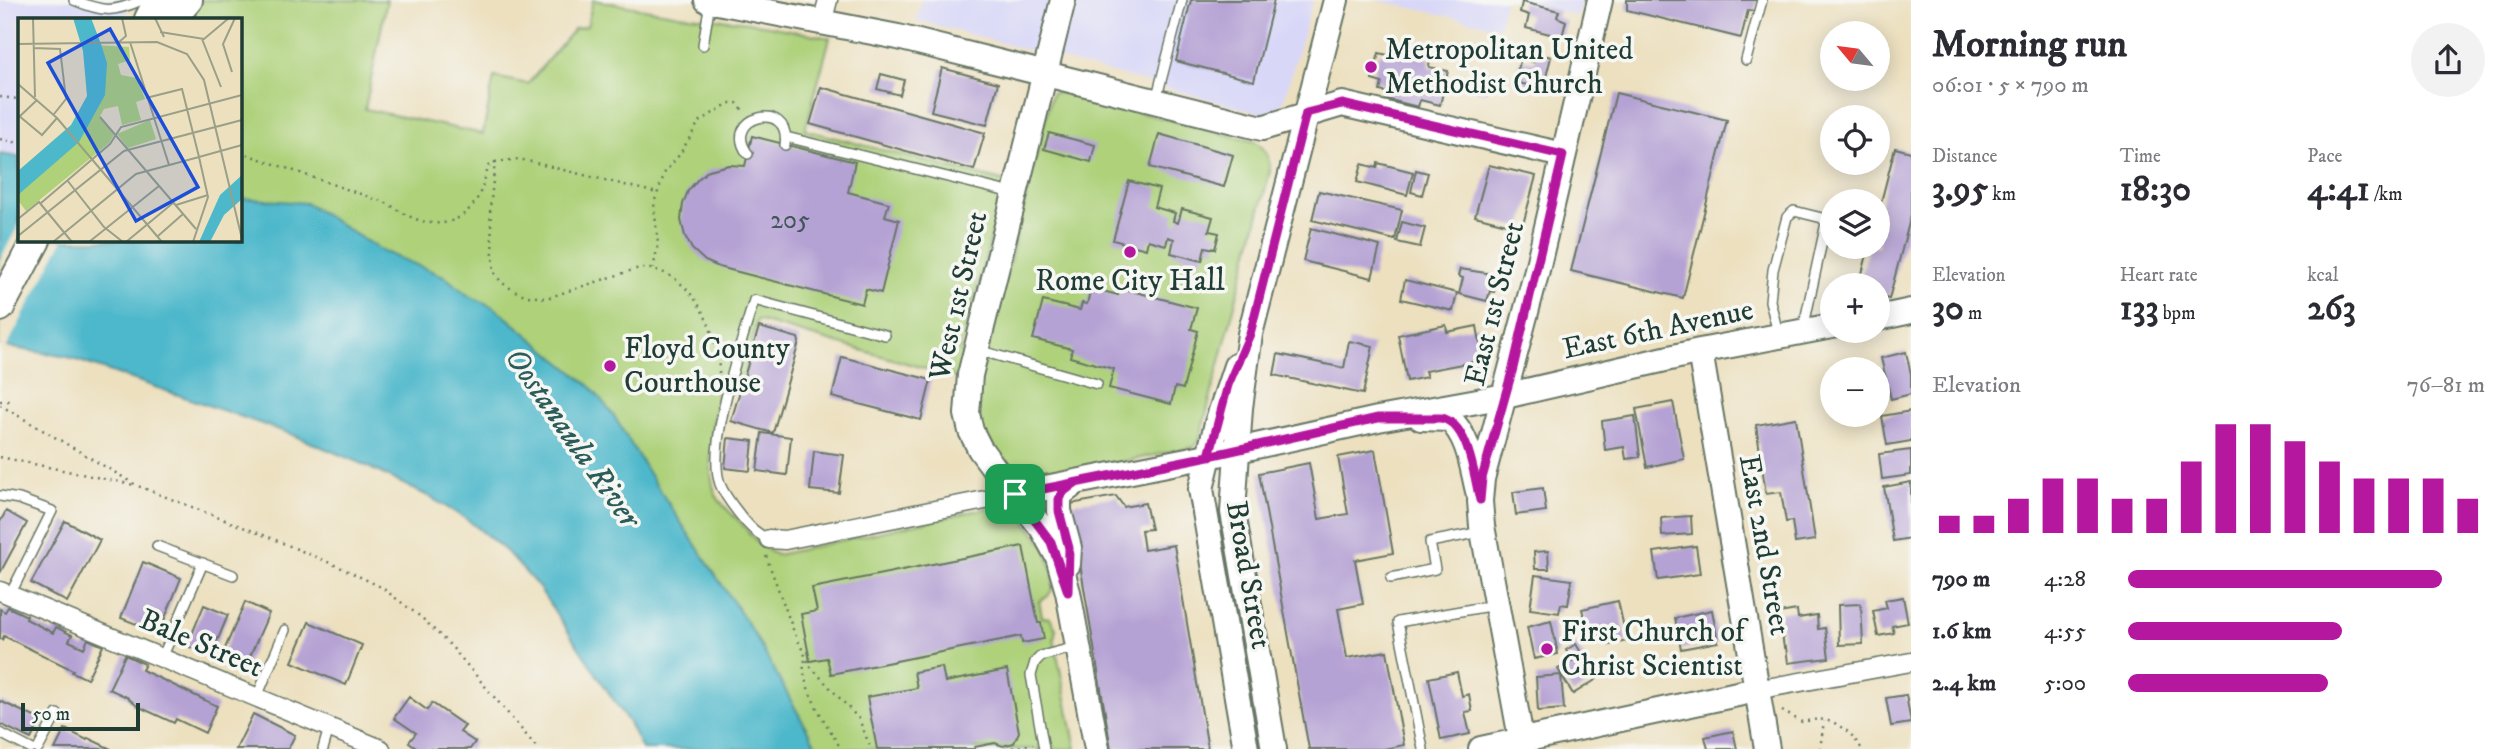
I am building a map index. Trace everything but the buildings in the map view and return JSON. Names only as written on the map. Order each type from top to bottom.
[{"type":"main road","points":[[150,18],[159,0]]},
{"type":"main road","points":[[172,18],[188,0]]},
{"type":"main road","points":[[0,307],[35,242]]},
{"type":"street","points":[[708,0],[825,11],[898,37],[1262,128],[1342,104],[1563,155]]},
{"type":"street","name":"West 1st Street","points":[[1063,0],[977,350],[967,396],[967,414],[971,431],[980,449],[1051,542],[1068,592],[1097,749]]},
{"type":"street","name":"Broad Street","points":[[1274,749],[1233,512],[1238,450],[1250,334],[1336,0]]},
{"type":"street","name":"East 1st Street","points":[[1523,745],[1483,532],[1480,500],[1482,478],[1536,274],[1600,0]]},
{"type":"street","points":[[1890,315],[1911,311]]},
{"type":"street","name":"East 6th Avenue","points":[[1015,494],[1238,450],[1378,418],[1505,396],[1700,351],[1820,328]]},
{"type":"street","name":"Broad Street","points":[[1245,749],[1201,489],[1228,385],[1250,334]]},
{"type":"street","name":"East 2nd Street","points":[[1700,351],[1767,749]]},
{"type":"street","points":[[1378,418],[1449,419],[1464,438],[1480,500]]},
{"type":"street","points":[[1068,592],[1069,548],[1059,511],[1059,499],[1062,493],[1075,483]]},
{"type":"street","points":[[765,545],[1015,494]]},
{"type":"street","name":"Bale Street","points":[[5,593],[381,749]]},
{"type":"street","points":[[1481,749],[1523,745],[1756,690],[1911,662]]},
{"type":"lane","points":[[74,0],[96,10],[115,10],[142,0]]},
{"type":"lane","points":[[703,45],[708,0]]},
{"type":"lane","points":[[1155,101],[1182,0]]},
{"type":"lane","points":[[1746,60],[1762,0]]},
{"type":"lane","points":[[96,10],[102,18]]},
{"type":"lane","points":[[748,154],[741,139],[744,129],[751,121],[761,117],[773,118],[782,126],[786,141],[1015,194]]},
{"type":"lane","points":[[1794,211],[1822,218],[1825,223],[1791,334],[1770,300],[1773,270],[1787,217],[1794,211]]},
{"type":"lane","points":[[765,545],[726,496],[719,483],[716,465],[721,421],[754,300],[885,335]]},
{"type":"lane","points":[[977,350],[1097,384]]},
{"type":"lane","points":[[0,496],[19,499],[52,511],[5,593]]},
{"type":"lane","points":[[1391,578],[1435,569],[1430,542],[1483,532]]},
{"type":"lane","points":[[157,546],[233,575]]},
{"type":"lane","points":[[162,658],[203,564]]},
{"type":"lane","points":[[1423,749],[1398,622],[1496,605]]},
{"type":"lane","points":[[257,697],[285,630]]},
{"type":"lane","points":[[1044,745],[1032,669],[1041,656],[1077,647]]},
{"type":"lane","points":[[38,749],[57,714]]},
{"type":"lane","points":[[323,749],[330,727]]},
{"type":"lane","points":[[0,733],[30,749]]},
{"type":"path","points":[[0,97],[18,99]]},
{"type":"path","points":[[653,269],[658,246],[654,216],[657,193],[665,172],[704,118],[729,103],[737,103],[751,121]]},
{"type":"path","points":[[0,139],[18,143]]},
{"type":"path","points":[[242,153],[389,205],[407,217],[425,223],[440,224],[455,220],[472,206],[489,166],[495,162],[519,159],[657,193]]},
{"type":"path","points":[[495,162],[491,241],[494,272],[501,282],[527,296],[547,298],[636,269],[653,269],[682,284],[696,303],[714,337],[719,376]]},
{"type":"path","points":[[0,403],[11,401]]},
{"type":"path","points":[[0,403],[138,486],[283,543],[380,587],[422,618],[450,646],[538,749]]},
{"type":"path","points":[[0,457],[138,486]]},
{"type":"path","points":[[765,545],[766,556],[806,659],[859,719],[871,749]]},
{"type":"path","points":[[806,659],[803,667],[812,698],[842,749]]},
{"type":"path","points":[[1756,690],[1797,720],[1833,722],[1850,733],[1862,749]]},
{"type":"path","points":[[1820,749],[1824,720]]},
{"type":"path","points":[[1005,749],[1044,745]]},
{"type":"shaded area","points":[[0,0],[133,0],[124,18],[18,18],[18,157],[0,154]]},
{"type":"shaded area","points":[[922,0],[1313,0],[1284,99],[1276,110],[1263,114],[916,20]]},
{"type":"shaded area","points":[[1375,0],[1505,0],[1499,27]]},
{"type":"shaded area","points":[[1517,0],[1582,0],[1578,16]]},
{"type":"green space","name":"Floyd County Courthouse","points":[[196,0],[387,0],[365,109],[483,134],[494,77],[528,84],[574,29],[587,26],[593,0],[679,15],[748,22],[830,38],[805,130],[1006,182],[960,351],[963,354],[958,378],[757,320],[744,378],[732,375],[719,387],[713,426],[711,471],[716,495],[721,502],[757,542],[777,555],[1005,504],[1013,506],[1045,546],[1054,577],[1052,590],[1047,597],[1039,601],[1042,617],[1050,618],[1056,629],[1054,639],[1076,749],[731,749],[242,242],[242,18],[183,18]]},
{"type":"green space","name":"Rome City Hall","points":[[1058,92],[1256,142],[1267,154],[1270,171],[1199,441],[1194,447],[1020,483],[981,431],[976,395],[1052,93]]},
{"type":"water","name":"Oostanaula River","points":[[0,154],[18,157],[18,242],[242,242],[242,198],[306,203],[382,251],[444,276],[469,296],[494,307],[591,387],[614,416],[753,632],[818,749],[642,749],[629,723],[537,585],[506,551],[468,520],[428,496],[360,463],[288,433],[68,357],[0,346]]},
{"type":"pier","points":[[18,226],[18,242],[62,242],[5,350],[0,350],[0,260]]},
{"type":"place","name":"Metropolitan United Methodist Church","points":[[1371,67]]},
{"type":"place","name":"Rome City Hall","points":[[1130,252]]},
{"type":"place","name":"Floyd County Courthouse","points":[[610,366]]},
{"type":"place","name":"First Church of Christ Scientist","points":[[1547,649]]},
{"type":"route","points":[[1015,494],[1033,491],[1209,456],[1238,450],[1378,418],[1441,418],[1449,419],[1464,438],[1480,500],[1482,478],[1513,368],[1563,155],[1342,104],[1306,113],[1250,334],[1228,385],[1209,456],[1075,483],[1062,493],[1059,511],[1069,548],[1068,592],[1058,556],[1051,542],[1015,494]]}]
